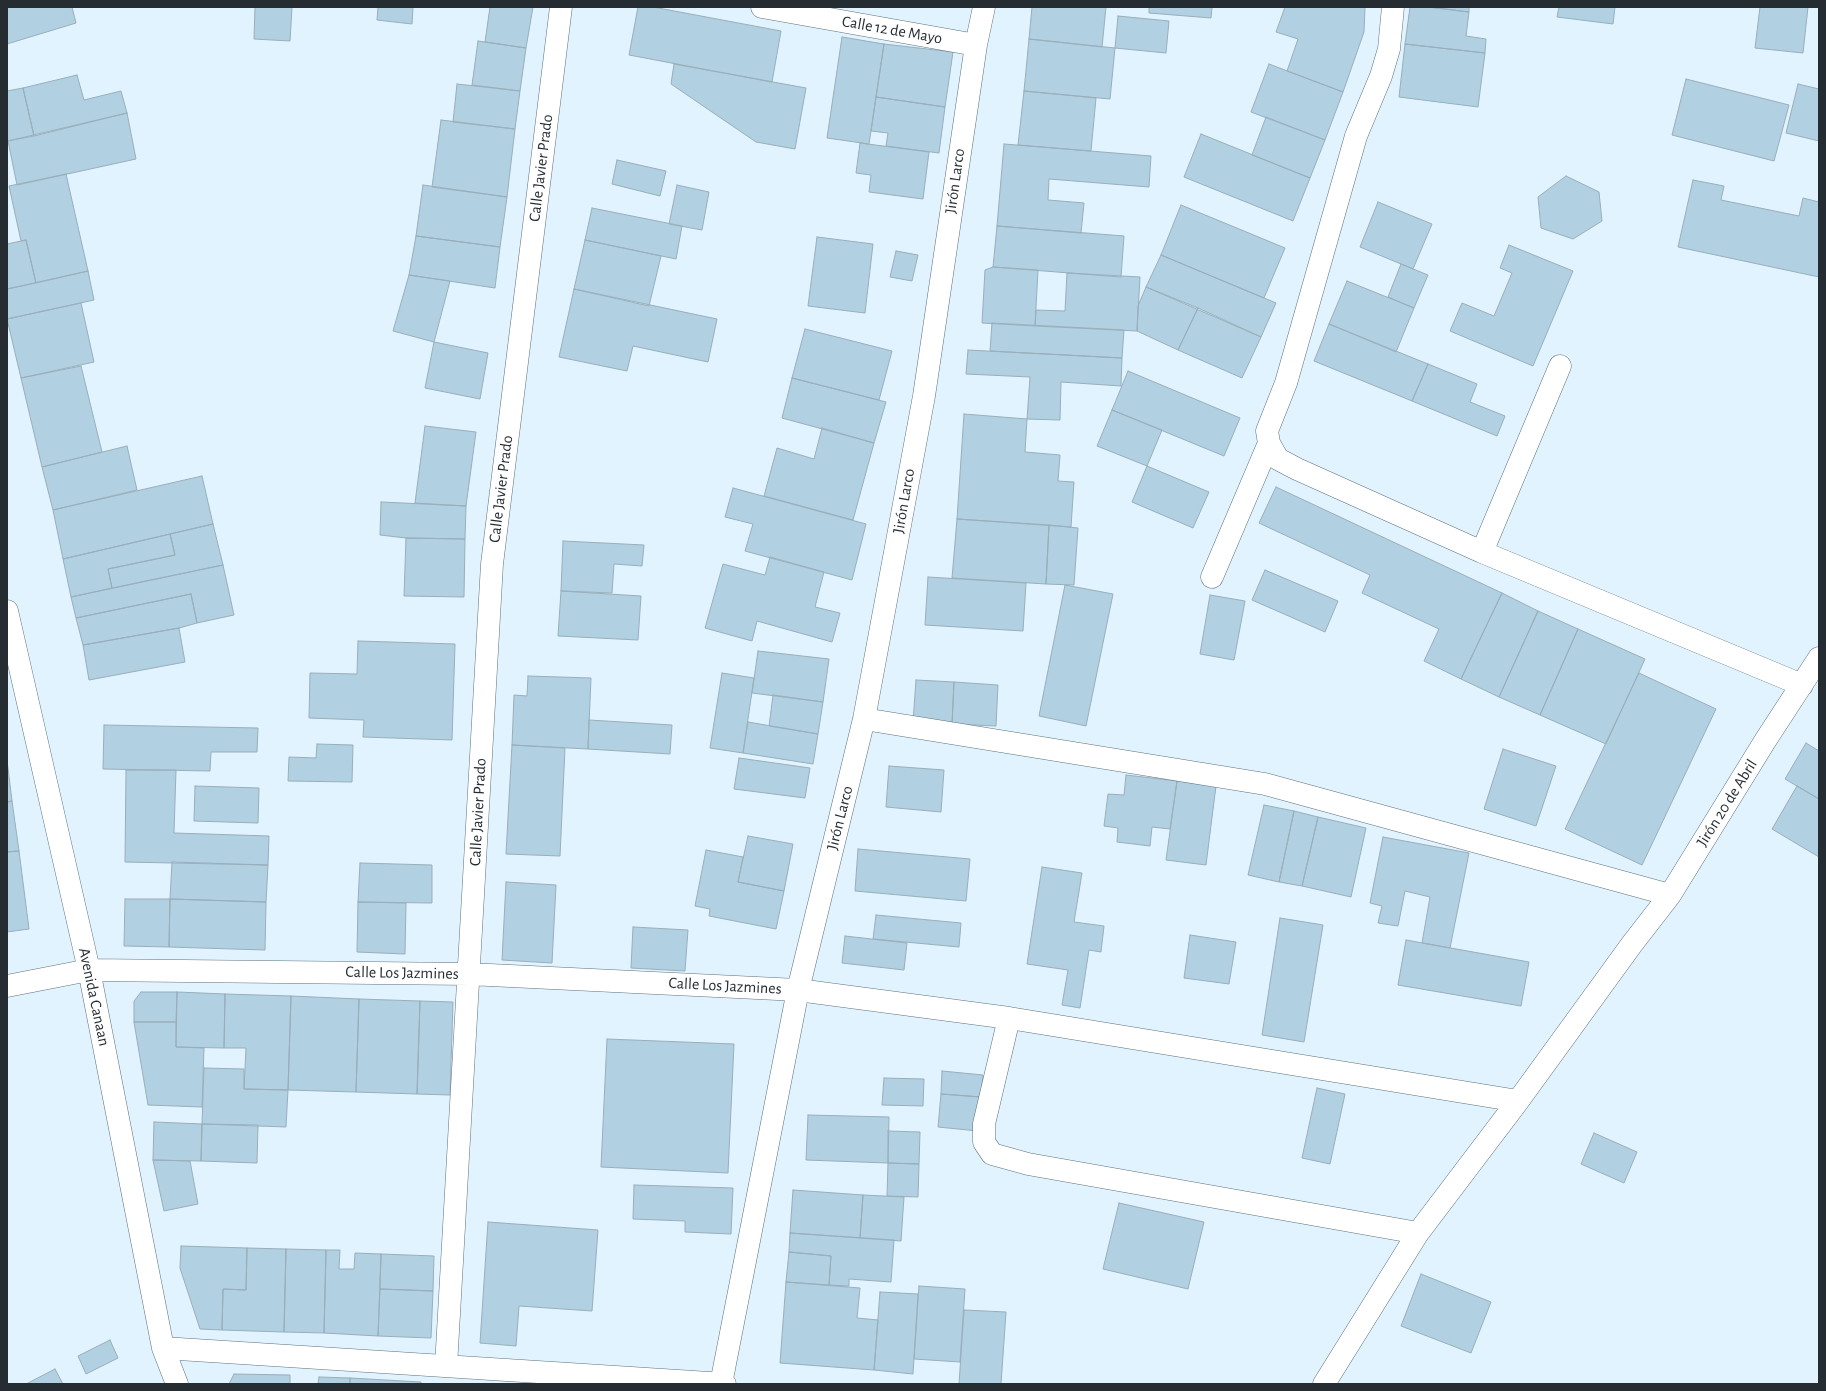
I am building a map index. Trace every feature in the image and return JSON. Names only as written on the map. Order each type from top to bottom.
[{"type":"street","name":"Calle Javier Prado","points":[[446,1366],[492,564],[561,7]]},
{"type":"street","name":"Calle 12 de Mayo","points":[[762,7],[976,45]]},
{"type":"street","name":"Jirón Larco","points":[[721,1384],[798,990],[864,719],[924,396],[976,45],[984,7]]},
{"type":"street","points":[[1393,7],[1389,49],[1381,76],[1356,136],[1286,383],[1267,431],[1269,443],[1278,459],[1297,469],[1482,552],[1802,685]]},
{"type":"street","points":[[1482,552],[1560,366]]},
{"type":"street","points":[[1212,577],[1269,443]]},
{"type":"street","name":"Avenida Canaan","points":[[7,611],[89,970],[163,1348],[178,1384]]},
{"type":"street","name":"Jirón 20 de Abril","points":[[1324,1384],[1418,1233],[1518,1102],[1632,944],[1670,895],[1765,741],[1819,658]]},
{"type":"street","points":[[864,719],[1265,784],[1670,895]]},
{"type":"street","name":"Calle Los Jazmines","points":[[7,986],[89,970],[469,974],[798,990],[1009,1018],[1518,1102]]},
{"type":"street","points":[[1009,1018],[984,1124],[984,1142],[992,1154],[1028,1164],[1418,1233]]},
{"type":"street","points":[[163,1348],[725,1384]]},
{"type":"building","points":[[7,7],[72,7],[76,23],[7,44]]},
{"type":"building","points":[[255,7],[292,7],[290,41],[254,39]]},
{"type":"building","points":[[378,7],[413,7],[412,24],[377,20]]},
{"type":"building","points":[[490,7],[533,7],[526,48],[485,42]]},
{"type":"building","points":[[638,7],[653,7],[781,31],[772,82],[629,55]]},
{"type":"building","points":[[1032,7],[1106,7],[1102,47],[1029,39]]},
{"type":"building","points":[[1149,7],[1212,7],[1211,18],[1149,13]]},
{"type":"building","points":[[1285,7],[1365,7],[1364,32],[1343,92],[1287,71],[1298,39],[1276,32]]},
{"type":"building","points":[[1410,7],[1428,7],[1469,12],[1466,36],[1486,39],[1485,53],[1405,44]]},
{"type":"building","points":[[1428,7],[1469,7],[1469,12]]},
{"type":"building","points":[[1559,7],[1615,7],[1613,24],[1557,17]]},
{"type":"building","points":[[1760,7],[1808,7],[1803,53],[1755,48]]},
{"type":"building","points":[[1118,16],[1169,21],[1166,53],[1115,48]]},
{"type":"building","points":[[842,37],[884,44],[869,144],[827,138]]},
{"type":"building","points":[[1029,39],[1115,48],[1110,99],[1024,91]]},
{"type":"building","points":[[478,41],[526,48],[520,91],[472,85]]},
{"type":"building","points":[[884,44],[953,52],[945,107],[876,97]]},
{"type":"building","points":[[1405,44],[1485,53],[1478,107],[1399,97]]},
{"type":"building","points":[[674,64],[806,88],[795,149],[756,142],[671,84]]},
{"type":"building","points":[[1269,64],[1343,92],[1325,140],[1251,112]]},
{"type":"building","points":[[77,75],[84,100],[121,91],[127,113],[34,136],[23,88]]},
{"type":"building","points":[[1686,79],[1789,105],[1774,161],[1672,135]]},
{"type":"building","points":[[457,84],[520,91],[515,129],[453,122]]},
{"type":"building","points":[[1798,84],[1819,89],[1819,141],[1786,133]]},
{"type":"building","points":[[23,88],[34,136],[7,141],[7,91]]},
{"type":"building","points":[[1024,91],[1096,98],[1091,151],[1018,145]]},
{"type":"building","points":[[876,97],[945,107],[939,153],[886,146],[888,133],[871,131]]},
{"type":"building","points":[[127,113],[136,159],[17,185],[8,141]]},
{"type":"building","points":[[1266,117],[1325,140],[1310,178],[1252,155]]},
{"type":"building","points":[[441,120],[515,129],[507,197],[432,187]]},
{"type":"building","points":[[1201,134],[1310,178],[1293,221],[1184,177]]},
{"type":"building","points":[[860,143],[929,152],[923,199],[869,192],[871,175],[856,173]]},
{"type":"building","points":[[1004,144],[1151,156],[1149,187],[1049,179],[1048,200],[1084,203],[1081,233],[997,226]]},
{"type":"building","points":[[617,160],[666,171],[660,196],[612,184]]},
{"type":"building","points":[[66,174],[88,271],[36,283],[26,240],[21,241],[9,186]]},
{"type":"building","points":[[1566,176],[1599,192],[1602,221],[1573,239],[1541,228],[1538,197]]},
{"type":"building","points":[[1693,180],[1724,186],[1721,200],[1799,216],[1803,198],[1819,202],[1819,277],[1678,247]]},
{"type":"building","points":[[423,185],[507,197],[500,247],[416,236]]},
{"type":"building","points":[[677,185],[709,192],[702,230],[669,224]]},
{"type":"building","points":[[1378,202],[1432,224],[1413,269],[1360,247]]},
{"type":"building","points":[[1181,205],[1285,248],[1264,298],[1161,255]]},
{"type":"building","points":[[592,208],[682,226],[676,259],[585,240]]},
{"type":"building","points":[[997,226],[1124,236],[1121,277],[993,267]]},
{"type":"building","points":[[416,236],[500,247],[495,288],[409,275]]},
{"type":"building","points":[[817,237],[873,244],[865,313],[808,306]]},
{"type":"building","points":[[26,240],[36,283],[7,289],[7,244]]},
{"type":"building","points":[[585,240],[661,256],[649,306],[574,289]]},
{"type":"building","points":[[1509,245],[1573,271],[1533,366],[1450,331],[1462,303],[1494,316],[1512,273],[1500,268]]},
{"type":"building","points":[[896,251],[918,255],[912,281],[890,277]]},
{"type":"building","points":[[1161,255],[1276,303],[1261,337],[1146,287]]},
{"type":"building","points":[[1401,264],[1428,275],[1414,308],[1388,297]]},
{"type":"building","points":[[993,267],[1038,270],[1035,326],[982,323],[985,270]]},
{"type":"building","points":[[88,271],[94,300],[7,319],[7,289]]},
{"type":"building","points":[[1067,273],[1140,277],[1137,331],[1035,326],[1036,310],[1065,311]]},
{"type":"building","points":[[409,275],[450,281],[434,342],[393,331]]},
{"type":"building","points":[[1347,281],[1414,308],[1396,352],[1329,324]]},
{"type":"building","points":[[1146,287],[1198,308],[1178,350],[1137,331],[1138,306]]},
{"type":"building","points":[[574,289],[717,319],[708,362],[633,346],[627,371],[559,357]]},
{"type":"building","points":[[81,303],[94,362],[21,378],[7,319]]},
{"type":"building","points":[[1198,308],[1261,337],[1242,378],[1178,350]]},
{"type":"building","points":[[992,323],[1124,330],[1122,358],[990,351]]},
{"type":"building","points":[[1329,324],[1428,364],[1412,401],[1314,361]]},
{"type":"building","points":[[805,329],[892,351],[879,400],[792,378]]},
{"type":"building","points":[[434,342],[488,353],[480,399],[425,388]]},
{"type":"building","points":[[968,350],[1122,358],[1121,386],[1061,382],[1060,420],[1027,419],[1030,377],[966,374]]},
{"type":"building","points":[[1428,364],[1477,384],[1470,402],[1505,416],[1497,436],[1412,401]]},
{"type":"building","points":[[81,366],[102,452],[42,467],[21,378]]},
{"type":"building","points":[[1128,371],[1240,418],[1224,456],[1112,410]]},
{"type":"building","points":[[792,378],[886,402],[874,443],[782,418]]},
{"type":"building","points":[[1112,410],[1162,430],[1147,466],[1097,446]]},
{"type":"building","points":[[964,414],[1027,419],[1025,452],[1060,455],[1058,481],[1074,482],[1071,527],[957,519]]},
{"type":"building","points":[[425,426],[476,432],[466,506],[415,503]]},
{"type":"building","points":[[822,428],[874,443],[853,520],[764,496],[777,448],[814,459]]},
{"type":"building","points":[[127,446],[137,490],[53,510],[42,467]]},
{"type":"building","points":[[1147,466],[1209,492],[1193,528],[1132,502]]},
{"type":"building","points":[[202,476],[213,524],[63,559],[53,510]]},
{"type":"building","points":[[1276,487],[1502,593],[1461,679],[1424,661],[1439,629],[1362,593],[1370,575],[1259,523]]},
{"type":"building","points":[[733,488],[866,524],[852,580],[745,551],[753,524],[725,517]]},
{"type":"building","points":[[381,502],[466,506],[465,539],[406,538],[380,535]]},
{"type":"building","points":[[957,519],[1049,525],[1046,584],[952,578]]},
{"type":"building","points":[[213,524],[223,565],[112,588],[108,569],[175,555],[170,534]]},
{"type":"building","points":[[1049,525],[1078,528],[1074,585],[1046,584]]},
{"type":"building","points":[[170,534],[175,555],[108,569],[112,588],[71,597],[63,559]]},
{"type":"building","points":[[406,538],[465,539],[464,597],[404,596]]},
{"type":"building","points":[[563,541],[644,545],[642,566],[614,564],[612,593],[561,591]]},
{"type":"building","points":[[770,557],[824,572],[815,607],[840,613],[832,642],[757,621],[752,641],[705,628],[723,564],[765,575]]},
{"type":"building","points":[[223,565],[234,615],[197,623],[191,594],[76,618],[71,597]]},
{"type":"building","points":[[1265,570],[1338,601],[1325,632],[1252,600]]},
{"type":"building","points":[[928,577],[1026,583],[1023,631],[925,625]]},
{"type":"building","points":[[1065,585],[1113,594],[1086,726],[1039,716]]},
{"type":"building","points":[[561,591],[641,596],[638,640],[558,636]]},
{"type":"building","points":[[1502,593],[1538,611],[1499,697],[1461,679]]},
{"type":"building","points":[[191,594],[197,623],[179,628],[83,645],[76,618]]},
{"type":"building","points":[[1210,595],[1245,601],[1234,660],[1200,654]]},
{"type":"building","points":[[1538,611],[1578,629],[1540,715],[1499,697]]},
{"type":"building","points":[[179,628],[185,662],[89,680],[83,645]]},
{"type":"building","points":[[1578,629],[1645,659],[1606,744],[1540,715]]},
{"type":"building","points":[[358,641],[455,644],[452,740],[363,737],[364,720],[309,718],[310,673],[357,674]]},
{"type":"building","points":[[758,651],[829,659],[823,702],[752,693]]},
{"type":"building","points":[[722,673],[754,678],[743,753],[710,748]]},
{"type":"building","points":[[1639,673],[1716,709],[1642,865],[1565,829]]},
{"type":"building","points":[[528,676],[591,678],[588,749],[512,745],[514,695],[527,696]]},
{"type":"building","points":[[916,680],[954,682],[952,724],[913,722]]},
{"type":"building","points":[[954,682],[998,685],[996,726],[952,724]]},
{"type":"building","points":[[773,695],[823,702],[818,734],[769,726]]},
{"type":"building","points":[[589,720],[672,725],[670,754],[588,749]]},
{"type":"building","points":[[748,722],[818,734],[813,764],[743,753]]},
{"type":"building","points":[[104,725],[258,728],[257,752],[211,752],[210,771],[103,769]]},
{"type":"building","points":[[1806,743],[1819,751],[1819,799],[1785,779]]},
{"type":"building","points":[[317,744],[353,745],[352,782],[288,781],[289,757],[316,758]]},
{"type":"building","points":[[512,745],[565,748],[560,856],[506,854]]},
{"type":"building","points":[[1503,749],[1556,766],[1536,826],[1484,809]]},
{"type":"building","points":[[739,758],[810,768],[805,798],[734,789]]},
{"type":"building","points":[[7,760],[12,801],[7,802]]},
{"type":"building","points":[[889,766],[944,770],[941,812],[886,807]]},
{"type":"building","points":[[126,770],[176,770],[174,833],[269,836],[268,865],[125,862]]},
{"type":"building","points":[[1126,775],[1177,781],[1170,829],[1152,827],[1150,846],[1117,842],[1118,828],[1104,826],[1108,794],[1124,795]]},
{"type":"building","points":[[1177,781],[1216,786],[1206,865],[1166,860]]},
{"type":"building","points":[[195,786],[259,788],[258,823],[194,821]]},
{"type":"building","points":[[1797,786],[1819,799],[1819,857],[1772,829]]},
{"type":"building","points":[[12,801],[19,851],[7,852],[7,802]]},
{"type":"building","points":[[1264,805],[1294,811],[1279,882],[1248,875]]},
{"type":"building","points":[[1294,811],[1318,817],[1302,886],[1279,882]]},
{"type":"building","points":[[1318,817],[1366,828],[1351,897],[1302,886]]},
{"type":"building","points":[[748,836],[793,844],[784,891],[738,882]]},
{"type":"building","points":[[1383,837],[1469,853],[1450,948],[1422,943],[1430,897],[1405,891],[1398,926],[1378,923],[1382,906],[1370,903]]},
{"type":"building","points":[[858,849],[970,859],[966,901],[855,891]]},
{"type":"building","points":[[706,850],[743,857],[738,882],[784,891],[776,929],[709,916],[710,909],[695,906]]},
{"type":"building","points":[[19,851],[29,929],[7,932],[7,852]]},
{"type":"building","points":[[172,862],[268,865],[266,902],[170,899]]},
{"type":"building","points":[[360,863],[432,865],[432,903],[358,902]]},
{"type":"building","points":[[1042,867],[1082,873],[1074,922],[1104,926],[1101,952],[1089,950],[1080,1008],[1062,1005],[1068,970],[1027,964]]},
{"type":"building","points":[[506,882],[556,885],[552,963],[502,960]]},
{"type":"building","points":[[125,899],[170,899],[169,947],[124,946]]},
{"type":"building","points":[[170,899],[266,902],[265,950],[169,947]]},
{"type":"building","points":[[358,902],[406,903],[405,954],[357,952]]},
{"type":"building","points":[[876,915],[961,923],[959,947],[873,939]]},
{"type":"building","points":[[1280,918],[1323,925],[1304,1042],[1262,1035]]},
{"type":"building","points":[[633,927],[688,930],[685,971],[631,968]]},
{"type":"building","points":[[1190,935],[1236,942],[1229,984],[1184,978]]},
{"type":"building","points":[[845,936],[907,943],[904,970],[842,963]]},
{"type":"building","points":[[1406,940],[1529,962],[1521,1006],[1398,985]]},
{"type":"building","points":[[141,992],[177,992],[176,1022],[134,1022],[134,1001]]},
{"type":"building","points":[[177,992],[225,994],[224,1048],[176,1047]]},
{"type":"building","points":[[225,994],[291,996],[288,1090],[244,1089],[246,1048],[224,1048]]},
{"type":"building","points":[[291,996],[359,999],[356,1092],[288,1090]]},
{"type":"building","points":[[359,999],[420,1001],[417,1094],[356,1092]]},
{"type":"building","points":[[420,1001],[453,1002],[450,1095],[417,1094]]},
{"type":"building","points":[[134,1022],[176,1022],[176,1047],[204,1048],[202,1107],[148,1105]]},
{"type":"building","points":[[607,1039],[734,1044],[728,1173],[601,1167]]},
{"type":"building","points":[[204,1068],[244,1069],[244,1089],[288,1090],[286,1127],[202,1124]]},
{"type":"building","points":[[942,1071],[983,1075],[981,1097],[941,1094]]},
{"type":"building","points":[[884,1078],[924,1079],[923,1106],[882,1105]]},
{"type":"building","points":[[1317,1088],[1345,1094],[1330,1164],[1302,1158]]},
{"type":"building","points":[[941,1094],[981,1097],[978,1131],[938,1127]]},
{"type":"building","points":[[808,1115],[889,1117],[888,1163],[806,1160]]},
{"type":"building","points":[[154,1122],[202,1124],[201,1161],[153,1160]]},
{"type":"building","points":[[202,1124],[258,1125],[257,1163],[201,1161]]},
{"type":"building","points":[[888,1131],[920,1132],[919,1164],[888,1163]]},
{"type":"building","points":[[1594,1133],[1637,1152],[1624,1183],[1581,1164]]},
{"type":"building","points":[[153,1160],[190,1161],[198,1204],[164,1211]]},
{"type":"building","points":[[888,1163],[919,1164],[918,1197],[887,1196]]},
{"type":"building","points":[[634,1185],[733,1188],[731,1234],[685,1232],[685,1221],[633,1219]]},
{"type":"building","points":[[793,1190],[863,1195],[860,1238],[790,1233]]},
{"type":"building","points":[[863,1195],[904,1197],[901,1241],[860,1238]]},
{"type":"building","points":[[1119,1203],[1204,1222],[1188,1289],[1103,1269]]},
{"type":"building","points":[[488,1222],[598,1230],[592,1311],[519,1306],[516,1346],[480,1343]]},
{"type":"building","points":[[790,1233],[894,1240],[891,1282],[849,1279],[849,1286],[829,1285],[831,1256],[789,1252]]},
{"type":"building","points":[[181,1246],[247,1248],[246,1290],[223,1289],[222,1330],[200,1329],[180,1268]]},
{"type":"building","points":[[247,1248],[286,1249],[284,1332],[222,1330],[223,1289],[246,1290]]},
{"type":"building","points":[[286,1249],[326,1250],[324,1333],[284,1332]]},
{"type":"building","points":[[326,1250],[340,1250],[339,1269],[354,1269],[355,1253],[381,1254],[378,1336],[324,1333]]},
{"type":"building","points":[[789,1252],[831,1256],[829,1285],[786,1282]]},
{"type":"building","points":[[381,1254],[434,1256],[433,1291],[380,1289]]},
{"type":"building","points":[[1421,1274],[1491,1302],[1471,1353],[1401,1326]]},
{"type":"building","points":[[786,1282],[860,1288],[857,1318],[878,1320],[874,1370],[780,1363]]},
{"type":"building","points":[[919,1286],[965,1289],[960,1362],[914,1359]]},
{"type":"building","points":[[380,1289],[433,1291],[431,1338],[378,1336]]},
{"type":"building","points":[[880,1292],[918,1294],[913,1374],[874,1370]]},
{"type":"building","points":[[964,1310],[1006,1312],[1001,1384],[959,1384]]},
{"type":"building","points":[[110,1340],[118,1358],[86,1374],[78,1356]]},
{"type":"building","points":[[55,1369],[63,1384],[26,1384]]},
{"type":"building","points":[[234,1374],[290,1375],[290,1384],[229,1384]]},
{"type":"building","points":[[319,1377],[350,1378],[350,1384],[318,1384]]},
{"type":"building","points":[[350,1378],[421,1382],[421,1384],[350,1384]]}]
